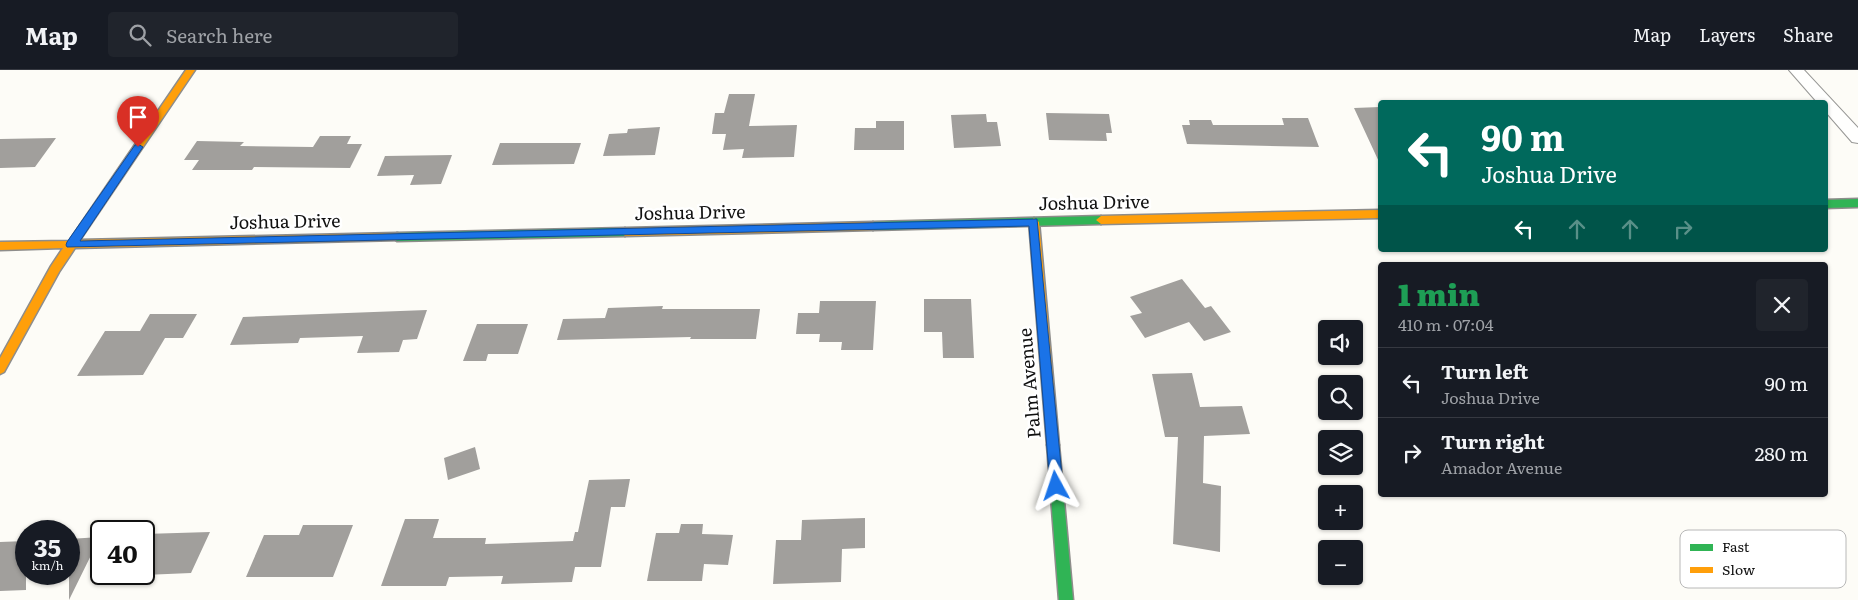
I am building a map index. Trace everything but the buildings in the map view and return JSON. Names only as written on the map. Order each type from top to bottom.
[{"type":"street","points":[[0,369],[55,269],[191,70]]},
{"type":"street","points":[[1796,70],[1823,100]]},
{"type":"street","points":[[1828,105],[1858,138]]},
{"type":"street","points":[[1828,204],[1858,203]]},
{"type":"street","name":"Joshua Drive","points":[[0,246],[1378,214]]},
{"type":"street","name":"Palm Avenue","points":[[1034,222],[1066,600]]},
{"type":"traffic: fast","points":[[1828,204],[1858,203]]},
{"type":"traffic: fast","points":[[873,226],[1101,220]]},
{"type":"traffic: fast","points":[[397,237],[625,232]]},
{"type":"traffic: fast","points":[[1053,445],[1066,600]]},
{"type":"traffic: slow","points":[[0,369],[55,269],[191,70]]},
{"type":"traffic: slow","points":[[1101,220],[1378,214]]},
{"type":"traffic: slow","points":[[1034,222],[1053,445]]},
{"type":"traffic: slow","points":[[625,232],[873,226]]},
{"type":"traffic: slow","points":[[0,246],[397,237]]},
{"type":"route","points":[[138,147],[71,245],[1034,222],[1056,486]]}]
